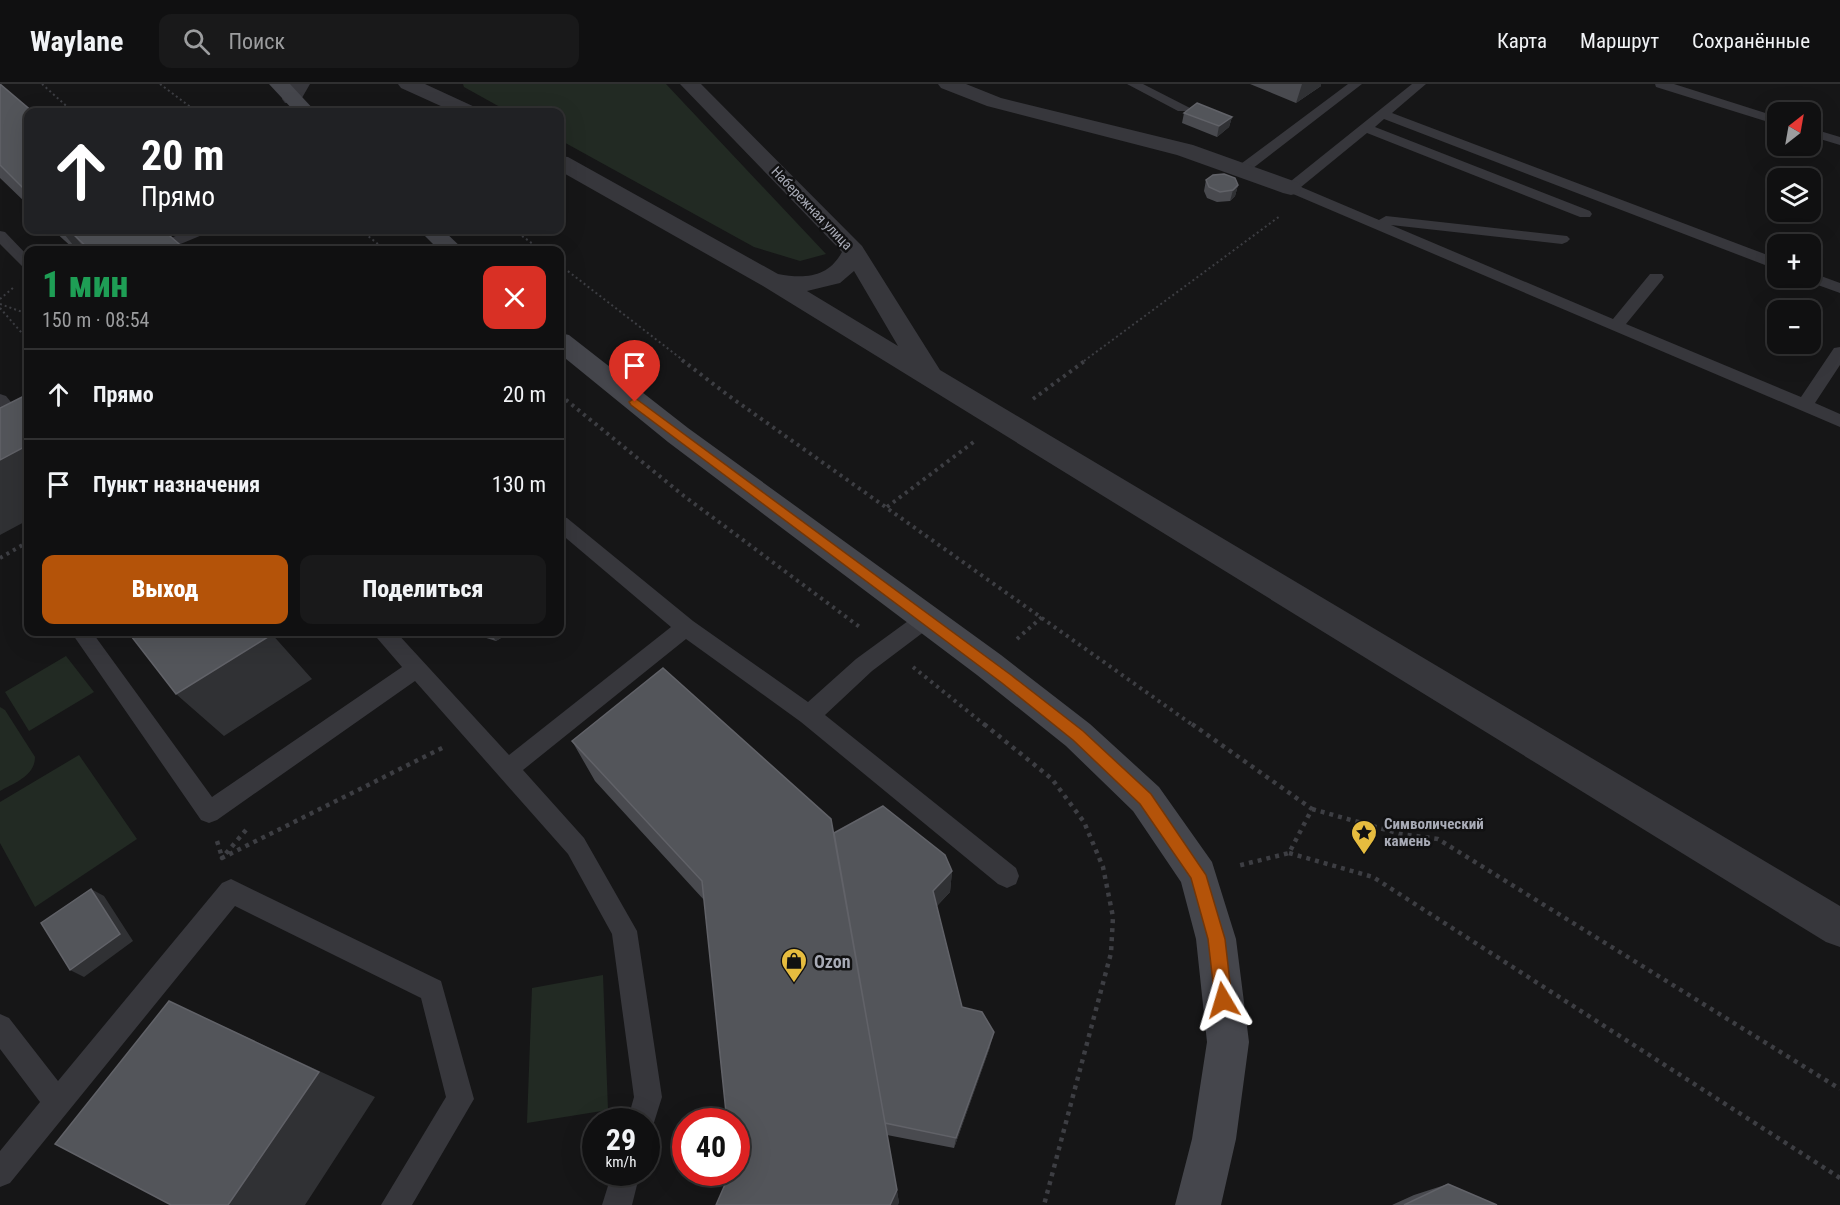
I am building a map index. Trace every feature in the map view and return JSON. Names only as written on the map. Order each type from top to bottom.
[{"type":"street","points":[[408,84],[461,108]]},
{"type":"street","name":"Набережная улица","points":[[690,84],[854,251],[932,378]]},
{"type":"street","points":[[961,86],[994,102],[1175,147],[1243,169],[1300,191]]},
{"type":"street","points":[[564,164],[772,280],[1840,928]]},
{"type":"street","points":[[434,234],[448,246]]},
{"type":"street","points":[[772,280],[793,285],[827,281],[840,274],[849,263],[854,251]]},
{"type":"street","points":[[564,344],[635,402],[988,665],[1087,743],[1146,799],[1198,875],[1216,939],[1228,1041],[1214,1139],[1198,1205]]},
{"type":"lane","points":[[1133,84],[1184,108]]},
{"type":"lane","points":[[1243,169],[1356,84]]},
{"type":"lane","points":[[1420,84],[1365,128],[1300,191],[1840,421]]},
{"type":"lane","points":[[1661,84],[1767,118]]},
{"type":"lane","points":[[1383,114],[1767,261]]},
{"type":"lane","points":[[1365,128],[1585,214]]},
{"type":"lane","points":[[1821,135],[1840,141]]},
{"type":"lane","points":[[1364,218],[1562,239]]},
{"type":"lane","points":[[164,246],[192,234]]},
{"type":"lane","points":[[0,235],[24,260]]},
{"type":"lane","points":[[1616,326],[1656,277]]},
{"type":"lane","points":[[1821,281],[1840,288]]},
{"type":"lane","points":[[1804,406],[1840,352]]},
{"type":"lane","points":[[0,400],[24,430]]},
{"type":"lane","points":[[9,445],[24,437]]},
{"type":"lane","points":[[564,526],[686,627],[809,715],[1007,876]]},
{"type":"lane","points":[[809,715],[864,665],[926,619]]},
{"type":"lane","points":[[509,768],[686,627]]},
{"type":"lane","points":[[84,636],[209,812],[417,668]]},
{"type":"lane","points":[[388,636],[509,768],[576,846],[624,931],[648,1097],[645,1108]]},
{"type":"lane","points":[[0,1173],[231,891],[432,990],[460,1100],[396,1205]]},
{"type":"lane","points":[[0,1027],[58,1103]]},
{"type":"lane","points":[[617,1205],[622,1186]]},
{"type":"path","points":[[42,84],[69,108]]},
{"type":"path","points":[[160,84],[192,108]]},
{"type":"path","points":[[1032,400],[1300,191]]},
{"type":"path","points":[[366,234],[380,246]]},
{"type":"path","points":[[519,234],[536,246]]},
{"type":"path","points":[[564,268],[729,396],[1312,809],[1401,834],[1438,839],[1840,1089]]},
{"type":"path","points":[[0,306],[24,313]]},
{"type":"path","points":[[0,306],[24,335]]},
{"type":"path","points":[[564,398],[684,496],[952,697],[1052,779],[1084,822],[1103,867],[1113,917],[1111,953],[1044,1205]]},
{"type":"path","points":[[887,507],[975,441]]},
{"type":"path","points":[[0,558],[24,544]]},
{"type":"path","points":[[1009,646],[1042,617]]},
{"type":"path","points":[[222,858],[475,732]]},
{"type":"path","points":[[1289,854],[1312,809]]},
{"type":"path","points":[[209,812],[231,891]]},
{"type":"path","points":[[222,858],[252,822]]},
{"type":"path","points":[[1198,875],[1289,854],[1373,877],[1840,1178]]},
{"type":"shaded area","points":[[463,84],[666,84],[826,254],[800,261],[754,247],[564,142],[564,108],[502,108],[464,87]]},
{"type":"shaded area","points":[[66,656],[94,692],[29,731],[5,692]]},
{"type":"shaded area","points":[[0,707],[5,710],[35,757],[28,774],[0,791]]},
{"type":"shaded area","points":[[79,755],[137,839],[35,907],[0,843],[0,802]]},
{"type":"shaded area","points":[[603,975],[608,1108],[582,1108],[582,1114],[527,1123],[532,988]]},
{"type":"building","points":[[0,84],[28,108],[24,108],[24,189],[0,165]]},
{"type":"building","points":[[1197,103],[1232,117],[1219,126],[1184,113]]},
{"type":"building","points":[[1224,174],[1235,178],[1238,185],[1233,190],[1220,192],[1209,187],[1206,180],[1213,175]]},
{"type":"building","points":[[73,234],[168,234],[181,246],[86,246]]},
{"type":"building","points":[[24,396],[24,447],[0,460],[0,408]]},
{"type":"building","points":[[131,636],[269,636],[176,694]]},
{"type":"building","points":[[663,668],[831,819],[897,1190],[890,1205],[716,1205],[724,1186],[750,1186],[750,1108],[726,1108],[702,881],[572,741]]},
{"type":"building","points":[[883,806],[945,855],[952,871],[933,891],[962,1007],[982,1012],[994,1032],[956,1138],[885,1123],[834,833]]},
{"type":"building","points":[[91,889],[120,934],[70,970],[41,923]]},
{"type":"building","points":[[169,1001],[319,1072],[228,1205],[171,1205],[55,1144]]},
{"type":"building","points":[[1448,1184],[1497,1205],[1404,1205]]},
{"type":"place","name":"Символический камень","points":[[1364,856]]},
{"type":"place","name":"Ozon","points":[[794,984]]},
{"type":"route","points":[[635,402],[1006,679],[1078,735],[1146,799],[1198,875],[1216,939],[1223,1000]]}]
